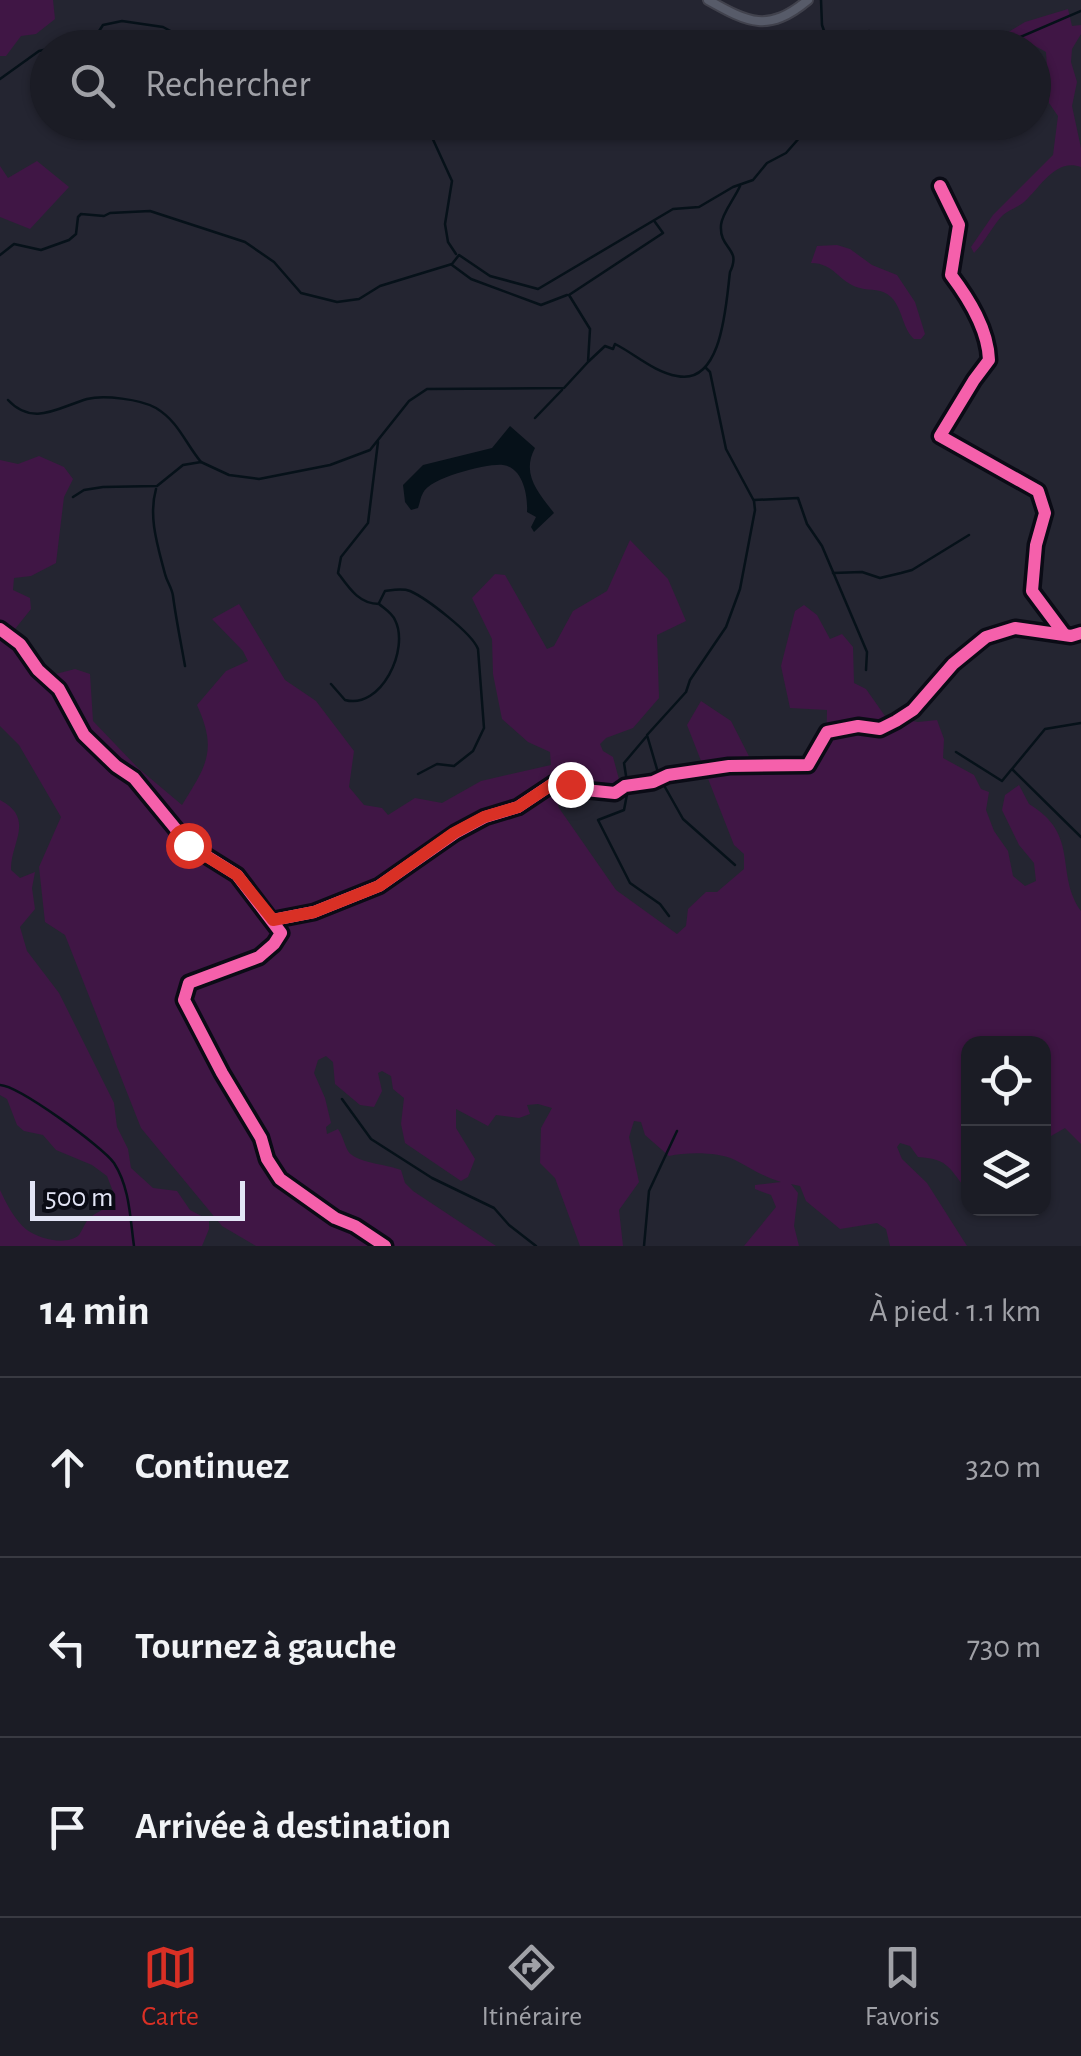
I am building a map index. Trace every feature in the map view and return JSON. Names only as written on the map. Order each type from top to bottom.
[{"type":"main road","points":[[708,0],[756,23],[794,12],[808,0]]},
{"type":"street","points":[[940,186],[959,225],[951,275],[974,310],[989,360],[940,436],[1038,491],[1045,513],[1036,545],[1032,591],[1064,634]]},
{"type":"street","points":[[273,920],[314,912],[379,886],[454,833],[484,817],[518,807],[560,780],[585,790],[615,793],[625,786],[668,775],[729,766],[808,765],[827,732],[858,726],[880,729],[913,710],[953,664],[986,638],[1016,628],[1081,633]]},
{"type":"street","points":[[0,629],[20,644],[38,670],[59,689],[84,735],[134,778],[180,838],[237,875],[273,920],[281,933],[274,944],[248,962],[189,983],[184,1000],[280,1179],[335,1218],[385,1246]]},
{"type":"shaded area","points":[[0,0],[53,0],[55,19],[41,30],[30,30],[30,35],[21,36],[6,56],[0,56]]},
{"type":"shaded area","points":[[1068,9],[1072,26],[1081,25],[1071,62],[1077,82],[1072,106],[1081,167],[1072,165],[1056,170],[1024,202],[1000,218],[974,253],[971,247],[993,215],[1053,155],[1058,116],[1051,106],[1051,30],[1012,30]]},
{"type":"shaded area","points":[[37,161],[69,187],[30,229],[0,217],[0,166],[8,178]]},
{"type":"shaded area","points":[[837,245],[897,275],[915,302],[925,334],[921,339],[910,335],[888,294],[853,285],[826,266],[811,263],[817,246]]},
{"type":"shaded area","points":[[510,426],[535,448],[531,474],[554,513],[534,532],[531,527],[536,517],[527,512],[520,477],[503,465],[474,469],[437,482],[423,493],[418,508],[411,510],[405,502],[403,485],[423,465],[492,448]]},
{"type":"shaded area","points":[[39,456],[64,467],[73,479],[64,497],[56,563],[31,576],[14,578],[13,590],[30,598],[31,609],[15,629],[38,669],[48,676],[75,669],[90,674],[93,721],[138,768],[182,805],[203,768],[208,747],[197,705],[226,671],[248,661],[212,619],[239,604],[285,680],[316,701],[354,751],[349,787],[364,805],[382,808],[388,815],[415,798],[442,803],[481,781],[551,765],[550,752],[528,742],[502,719],[493,674],[492,639],[472,598],[495,574],[505,575],[547,649],[554,646],[573,611],[607,591],[630,540],[668,579],[686,621],[657,635],[659,698],[633,728],[600,744],[613,757],[620,783],[592,785],[555,777],[552,785],[559,808],[616,890],[677,934],[686,926],[688,909],[706,892],[717,892],[744,869],[744,854],[734,845],[687,725],[701,701],[731,721],[757,772],[808,768],[826,751],[827,710],[790,708],[781,666],[795,611],[804,605],[817,615],[830,639],[842,634],[853,647],[854,683],[866,689],[885,716],[918,722],[937,720],[944,739],[943,758],[974,775],[981,789],[989,792],[986,810],[994,831],[1008,851],[1013,876],[1025,886],[1036,881],[1034,863],[1019,845],[1002,810],[1005,795],[1019,785],[1029,804],[1055,828],[1073,897],[1081,911],[1081,1144],[1065,1128],[1051,1136],[1051,1036],[961,1036],[961,1182],[943,1163],[918,1157],[910,1146],[900,1143],[897,1147],[902,1159],[927,1183],[967,1246],[890,1246],[886,1229],[877,1223],[840,1229],[806,1201],[800,1186],[791,1184],[798,1193],[794,1226],[799,1246],[744,1246],[776,1207],[771,1195],[755,1189],[755,1185],[781,1182],[720,1155],[669,1156],[645,1135],[641,1122],[634,1121],[629,1137],[639,1182],[619,1210],[623,1246],[580,1246],[555,1178],[540,1163],[541,1128],[552,1108],[527,1105],[530,1114],[519,1118],[496,1115],[488,1126],[456,1109],[456,1128],[475,1159],[468,1177],[461,1181],[405,1143],[401,1124],[404,1098],[393,1089],[391,1076],[378,1073],[382,1091],[374,1107],[360,1105],[335,1084],[333,1062],[326,1056],[318,1060],[314,1073],[331,1123],[326,1127],[327,1134],[338,1129],[352,1155],[401,1170],[413,1191],[496,1246],[256,1246],[222,1226],[141,1128],[65,935],[45,922],[39,867],[61,817],[19,745],[0,726],[0,460],[18,464]]},
{"type":"shaded area","points":[[0,800],[11,807],[19,823],[11,870],[20,878],[35,872],[35,909],[20,927],[27,951],[59,993],[114,1103],[117,1127],[128,1149],[131,1168],[153,1188],[177,1191],[190,1210],[209,1220],[202,1246],[0,1246],[0,1190],[27,1230],[60,1241],[79,1235],[87,1221],[109,1204],[114,1194],[107,1176],[92,1165],[56,1150],[43,1135],[24,1131],[17,1125],[7,1099],[0,1095]]},
{"type":"waterway","points":[[821,0],[824,30]]},
{"type":"waterway","points":[[1037,30],[1081,11]]},
{"type":"waterway","points":[[100,30],[103,25],[122,21],[169,30]]},
{"type":"waterway","points":[[0,79],[30,57]]},
{"type":"waterway","points":[[433,140],[452,181],[445,224],[448,242],[456,254]]},
{"type":"waterway","points":[[0,255],[14,244],[41,250],[69,240],[76,234],[81,214],[150,211],[245,242],[274,262],[301,293],[337,302],[359,299],[380,286],[452,264],[459,255],[490,276],[538,289],[673,209],[699,207],[753,180],[767,163],[786,153],[797,140]]},
{"type":"waterway","points":[[589,361],[605,346],[613,349],[615,344],[669,374],[692,376],[704,368],[719,339],[733,264],[732,253],[721,233],[722,220],[740,186]]},
{"type":"waterway","points":[[73,497],[84,490],[103,487],[157,486],[183,465],[201,462],[229,475],[259,479],[330,465],[370,450],[409,401],[427,389],[564,388],[588,362],[590,329],[569,295],[663,233],[655,222]]},
{"type":"waterway","points":[[452,265],[471,279],[541,305],[567,295]]},
{"type":"waterway","points":[[659,776],[647,735],[686,692],[726,627],[740,589],[755,510],[726,449],[706,368]]},
{"type":"waterway","points":[[535,418],[562,390]]},
{"type":"waterway","points":[[8,400],[17,408],[37,414],[94,398],[149,405],[170,420],[201,462]]},
{"type":"waterway","points":[[331,684],[345,700],[358,701],[370,696],[389,675],[399,646],[399,632],[392,615],[379,604],[360,598],[338,573],[341,557],[368,523],[378,442]]},
{"type":"waterway","points":[[156,489],[155,532],[172,593],[185,666]]},
{"type":"waterway","points":[[754,500],[798,498],[867,652],[866,670]]},
{"type":"waterway","points":[[833,573],[862,572],[880,578],[912,570],[969,535]]},
{"type":"waterway","points":[[379,603],[385,591],[410,591],[448,617],[478,649],[484,728],[473,751],[454,766],[437,764],[418,774]]},
{"type":"waterway","points":[[1081,723],[1045,729],[1012,769],[1081,837]]},
{"type":"waterway","points":[[627,782],[624,763],[646,737]]},
{"type":"waterway","points":[[956,752],[1002,781],[1011,770]]},
{"type":"waterway","points":[[661,780],[683,819],[735,865]]},
{"type":"waterway","points":[[628,789],[624,810],[598,820],[630,883],[660,904],[669,916]]},
{"type":"waterway","points":[[0,1085],[60,1118],[114,1163],[126,1193],[134,1246]]},
{"type":"waterway","points":[[342,1099],[371,1139],[432,1178],[494,1208],[536,1246]]},
{"type":"waterway","points":[[644,1246],[649,1191],[677,1131]]},
{"type":"cycle path","points":[[940,186],[959,225],[951,275],[981,326],[989,360],[940,436],[1038,491],[1045,513],[1036,545],[1032,591],[1064,634]]},
{"type":"cycle path","points":[[273,920],[314,912],[379,886],[455,833],[485,817],[518,807],[554,783],[615,793],[625,786],[653,782],[668,775],[729,766],[808,765],[827,732],[858,726],[880,729],[913,710],[953,664],[986,637],[1015,628],[1071,636],[1081,633]]},
{"type":"cycle path","points":[[0,629],[20,644],[38,670],[59,689],[84,735],[134,778],[189,845],[237,875],[281,933],[259,957],[189,983],[184,1000],[280,1179],[335,1218],[385,1246]]},
{"type":"route","points":[[188,845],[237,875],[273,920],[295,917],[379,886],[454,833],[484,817],[518,807],[560,780],[570,784]]}]
